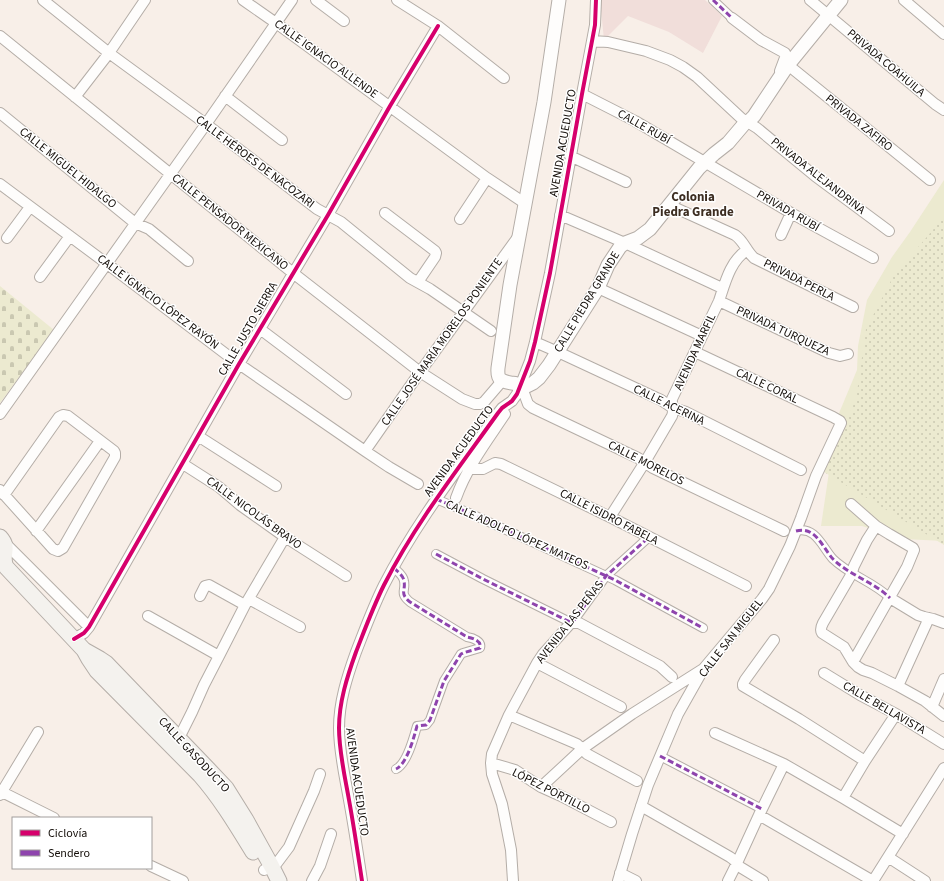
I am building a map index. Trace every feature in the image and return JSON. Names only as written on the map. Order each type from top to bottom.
[{"type":"main road","name":"CALLE GASODUCTO","points":[[4,550],[6,567],[79,644],[97,670],[175,742],[216,795],[269,873],[279,881]]},
{"type":"street","name":"CALLE HÉROES DE NACOZARI","points":[[43,0],[109,53],[206,124],[317,209],[342,222],[410,278],[430,289],[491,331]]},
{"type":"street","name":"CALLE IGNACIO ALLENDE","points":[[243,0],[487,178],[526,204]]},
{"type":"street","points":[[0,414],[292,0]]},
{"type":"street","points":[[316,0],[344,20]]},
{"type":"street","points":[[521,385],[502,381],[499,377],[498,368],[510,285],[544,102],[559,0]]},
{"type":"street","name":"AVENIDA ACUEDUCTO","points":[[362,881],[342,761],[339,729],[342,695],[362,636],[377,601],[408,543],[436,499],[498,413],[512,401],[517,394],[530,361],[550,274],[570,156],[595,25],[596,0]]},
{"type":"street","points":[[713,0],[732,18],[761,40],[786,53],[780,71],[781,77]]},
{"type":"street","name":"PRIVADA COAHUILA","points":[[810,0],[944,110]]},
{"type":"street","name":"CALLE PIEDRA GRANDE","points":[[521,385],[527,386],[533,383],[550,365],[598,288],[611,260],[620,247],[625,243],[638,238],[650,229],[705,162],[728,143],[754,116],[788,65],[840,0]]},
{"type":"street","points":[[904,0],[944,34]]},
{"type":"street","points":[[75,97],[109,53],[144,1]]},
{"type":"street","points":[[402,2],[438,26],[504,78]]},
{"type":"street","name":"CALLE JUSTO SIERRA","points":[[79,644],[239,364],[438,26]]},
{"type":"street","name":"CALLE PENSADOR MEXICANO","points":[[0,36],[293,273],[420,372],[462,399],[475,404],[484,402],[502,381]]},
{"type":"street","name":"PRIVADA ALEJANDRINA","points":[[592,41],[608,42],[646,51],[670,60],[683,67],[697,77],[741,118],[757,128],[815,176],[889,231]]},
{"type":"street","name":"PRIVADA ZAFIRO","points":[[788,65],[930,180]]},
{"type":"street","name":"CALLE RUBÍ","points":[[582,94],[635,121],[705,162]]},
{"type":"street","points":[[225,96],[282,140]]},
{"type":"street","name":"CALLE MIGUEL HIDALGO","points":[[0,113],[135,223],[149,228],[188,261]]},
{"type":"street","points":[[570,156],[626,182]]},
{"type":"street","name":"PRIVADA RUBÍ","points":[[705,162],[791,213],[873,258]]},
{"type":"street","points":[[460,219],[487,178]]},
{"type":"street","name":"CALLE IGNACIO LÓPEZ RAYÓN","points":[[0,184],[239,364],[365,452],[418,484]]},
{"type":"street","name":"PRIVADA PERLA","points":[[669,205],[735,235],[740,239],[746,250],[754,258],[853,307]]},
{"type":"street","points":[[7,238],[30,207]]},
{"type":"street","points":[[385,213],[436,253],[435,257],[418,282]]},
{"type":"street","points":[[781,235],[791,213]]},
{"type":"street","points":[[560,215],[722,288]]},
{"type":"street","name":"CALLE JOSÉ MARÍA MORELOS PONIENTE","points":[[365,452],[462,312],[520,234]]},
{"type":"street","points":[[40,277],[70,236]]},
{"type":"street","name":"AVENIDA MARFIL","points":[[610,517],[672,416],[674,412],[671,404],[672,399],[719,301],[722,288],[729,272],[740,254],[746,250]]},
{"type":"street","points":[[598,288],[702,336]]},
{"type":"street","name":"PRIVADA TURQUEZA","points":[[719,301],[829,353],[840,356],[848,354]]},
{"type":"street","points":[[260,329],[346,394]]},
{"type":"street","name":"CALLE ACERINA","points":[[535,342],[660,400],[673,408],[686,412],[801,470]]},
{"type":"street","name":"CALLE CORAL","points":[[695,352],[840,421]]},
{"type":"street","name":"CALLE MORELOS","points":[[521,385],[528,404],[533,408],[784,531]]},
{"type":"street","points":[[456,498],[460,486],[469,469],[512,401]]},
{"type":"street","points":[[63,415],[68,416],[100,441],[114,451],[115,457],[62,548],[58,551],[53,549],[2,492],[59,417],[63,415]]},
{"type":"street","name":"CALLE SAN MIGUEL","points":[[619,877],[660,756],[678,714],[704,668],[769,590],[796,531],[816,476],[840,426],[840,421]]},
{"type":"street","points":[[198,436],[276,486]]},
{"type":"street","points":[[36,530],[100,441]]},
{"type":"street","name":"CALLE ISIDRO FABELA","points":[[469,469],[483,469],[497,463],[610,517],[746,586]]},
{"type":"street","name":"CALLE NICOLÁS BRAVO","points":[[183,464],[219,487],[240,505],[284,537],[346,576]]},
{"type":"street","name":"CALLE ADOLFO LÓPEZ MATEOS","points":[[436,499],[615,580],[703,628]]},
{"type":"street","points":[[851,504],[876,526],[914,550],[907,567],[853,662]]},
{"type":"street","points":[[876,526],[821,626],[822,633],[844,647],[853,662],[863,670],[898,686],[925,702],[944,716]]},
{"type":"street","points":[[796,531],[807,530],[813,533],[834,560],[842,566],[918,615],[944,623]]},
{"type":"street","points":[[175,742],[192,712],[204,685],[247,602],[284,537]]},
{"type":"street","name":"AVENIDA LAS PEÑAS","points":[[513,881],[511,850],[506,821],[502,804],[493,781],[491,764],[495,746],[509,715],[543,654],[572,623],[606,576],[649,537]]},
{"type":"street","name":"CALLE GASODUCTO","points":[[4,550],[88,627]]},
{"type":"street","points":[[436,554],[572,623],[579,622],[660,666],[672,677]]},
{"type":"street","points":[[394,568],[402,575],[404,582],[403,593],[405,598],[467,637],[473,638],[481,646],[480,648],[461,654],[444,681],[430,720],[426,725],[417,726],[409,753],[400,767],[396,769]]},
{"type":"street","points":[[200,596],[205,586],[209,585],[300,627]]},
{"type":"street","points":[[148,616],[219,656]]},
{"type":"street","points":[[898,686],[929,618]]},
{"type":"street","points":[[774,640],[745,680],[743,684],[744,687],[799,719],[865,761]]},
{"type":"street","points":[[537,663],[621,707]]},
{"type":"street","points":[[541,787],[582,749],[632,714],[704,668]]},
{"type":"street","name":"CALLE BELLAVISTA","points":[[824,673],[860,696],[896,714],[944,744]]},
{"type":"street","points":[[932,707],[944,679]]},
{"type":"street","points":[[843,798],[896,714]]},
{"type":"street","points":[[509,715],[577,744],[587,754],[637,780]]},
{"type":"street","points":[[38,732],[1,793],[42,816]]},
{"type":"street","points":[[715,733],[784,764],[902,834]]},
{"type":"street","points":[[660,756],[760,812],[873,881],[944,768]]},
{"type":"street","name":"LÓPEZ PORTILLO","points":[[491,764],[515,770],[541,787],[611,822]]},
{"type":"street","points":[[728,881],[784,764]]},
{"type":"street","points":[[269,873],[289,847],[320,774]]},
{"type":"street","points":[[642,806],[730,857],[745,870],[763,881]]},
{"type":"street","points":[[312,881],[320,866],[331,834]]},
{"type":"street","points":[[888,857],[925,881]]},
{"type":"street","points":[[152,866],[183,881]]},
{"type":"street","points":[[619,877],[636,881]]},
{"type":"shaded area","points":[[600,0],[705,0],[722,16],[703,53],[669,32],[628,16],[604,40]]},
{"type":"green space","points":[[944,180],[944,541],[903,539],[862,526],[821,526],[837,418],[857,370],[858,346],[867,300],[892,257]]},
{"type":"green space","points":[[944,217],[944,545],[824,472],[856,399],[866,329],[894,275]]},
{"type":"green space","points":[[0,286],[54,330],[0,403]]},
{"type":"marked path","points":[[713,0],[732,18]]},
{"type":"marked path","points":[[436,499],[615,580],[703,628]]},
{"type":"marked path","points":[[796,531],[803,530],[814,534],[839,565],[877,587],[890,598]]},
{"type":"marked path","points":[[436,554],[572,623],[606,576],[649,537]]},
{"type":"marked path","points":[[394,568],[403,577],[404,594],[410,602],[467,637],[480,643],[480,648],[461,654],[444,681],[430,720],[426,725],[417,726],[407,756],[404,762],[396,769]]},
{"type":"marked path","points":[[660,756],[762,809]]},
{"type":"cycle path","points":[[362,881],[340,746],[339,718],[344,690],[369,618],[396,562],[423,519],[498,413],[512,401],[517,394],[530,361],[550,273],[595,25],[596,0]]},
{"type":"cycle path","points":[[74,639],[84,633],[89,627],[239,364],[438,26]]},
{"type":"district","name":"Colonia Piedra Grande","points":[[693,204]]}]
